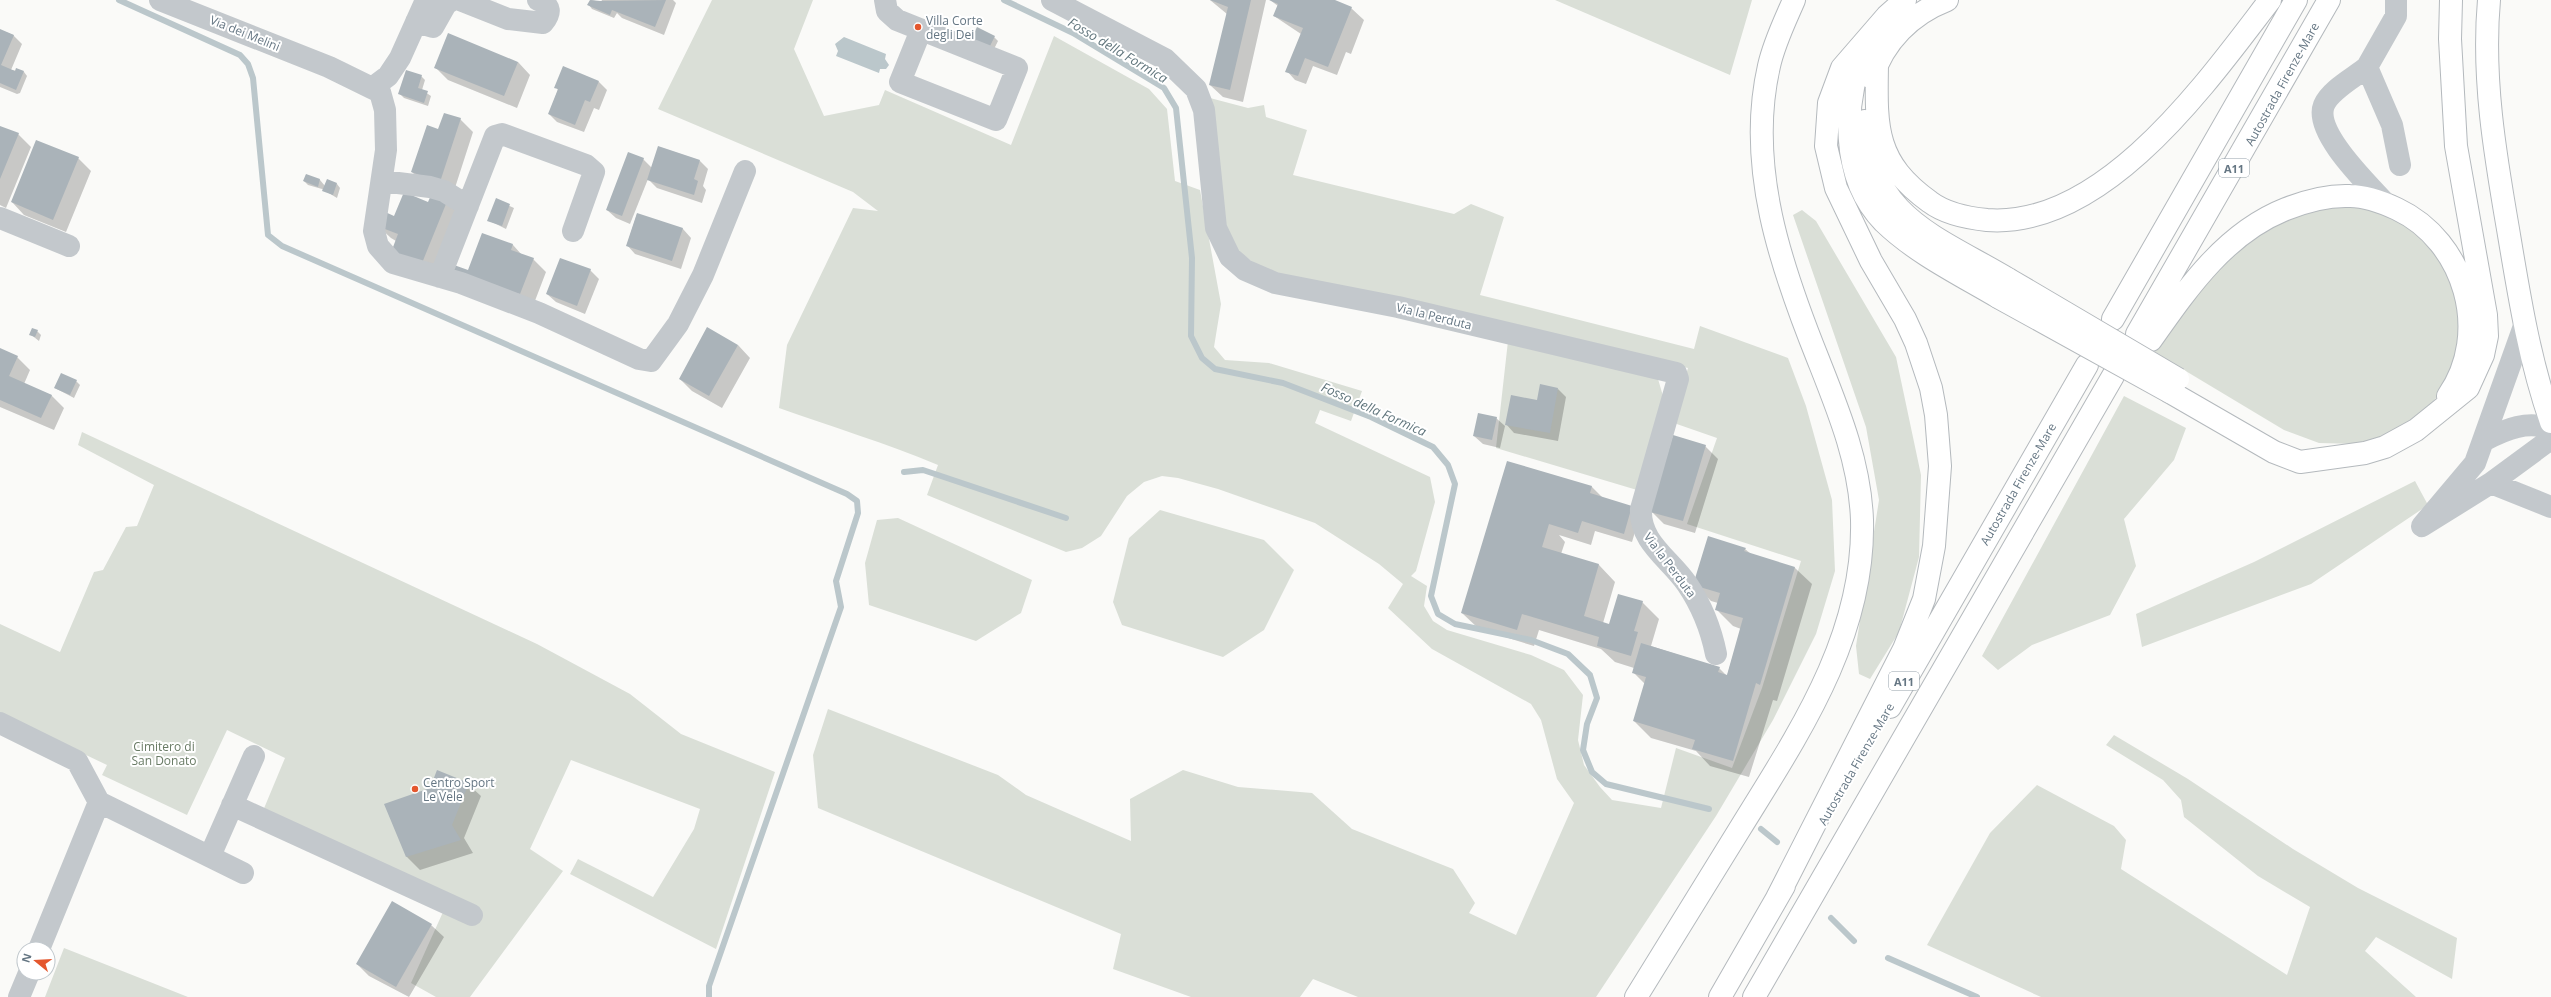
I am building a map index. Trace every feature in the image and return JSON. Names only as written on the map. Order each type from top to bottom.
[{"type":"main road","points":[[1636,997],[1784,758],[1816,701],[1834,664],[1847,628],[1860,556],[1862,521],[1858,484],[1850,444],[1788,279],[1773,224],[1762,156],[1762,108],[1769,63],[1794,0]]},
{"type":"main road","points":[[1777,898],[1916,622],[1924,599],[1938,520],[1940,488],[1939,442],[1936,415],[1929,382],[1916,343],[1905,319],[1871,261],[1836,188],[1826,146],[1829,103],[1834,85],[1842,68],[1870,35],[1905,0]]},
{"type":"main road","points":[[1947,0],[1919,14],[1904,26],[1889,44],[1877,64],[1866,99],[1866,139],[1875,174],[1886,196],[1898,210],[2003,288]]},
{"type":"main road","points":[[1877,64],[1878,126],[1890,163],[1903,180],[1936,206],[1951,213],[1982,219],[2023,218],[2049,210],[2077,197],[2107,180],[2136,156],[2198,91],[2270,0]]},
{"type":"main road","name":"A11","points":[[2114,319],[2296,0]]},
{"type":"main road","name":"Autostrada Firenze-Mare","points":[[2329,0],[2144,337],[2207,265],[2254,227],[2284,210],[2330,197],[2352,196],[2385,203]]},
{"type":"main road","points":[[1870,35],[1857,66],[1848,105],[1851,150],[1864,191],[1883,220],[1908,242],[2003,288],[2174,386],[2287,441],[2308,449],[2349,455],[2385,447],[2434,417],[2468,388],[2483,355],[2487,336],[2484,293],[2456,146],[2450,39],[2452,0]]},
{"type":"main road","points":[[2489,0],[2486,50],[2491,117],[2524,326],[2551,422]]},
{"type":"main road","points":[[2385,203],[2407,214],[2436,236],[2448,251],[2457,267],[2468,305],[2468,341],[2463,364],[2454,387],[2434,417]]},
{"type":"main road","name":"Autostrada Firenze-Mare","points":[[1720,997],[2087,365]]},
{"type":"main road","name":"A11","points":[[1754,997],[2057,474],[2117,379]]},
{"type":"street","name":"Via dei Melini","points":[[160,0],[329,67],[372,88]]},
{"type":"street","points":[[426,0],[388,76],[372,88],[380,92],[385,110],[386,150],[374,231],[378,246],[393,263],[440,277],[539,313],[639,359],[651,361],[678,324],[703,275],[745,171]]},
{"type":"street","points":[[416,22],[434,27],[446,4],[452,0]]},
{"type":"street","points":[[460,0],[508,19],[543,23],[550,14],[550,9],[545,3],[538,0]]},
{"type":"street","points":[[885,0],[887,11],[896,20],[1017,68],[996,120],[900,82],[921,30]]},
{"type":"street","name":"Via la Perduta","points":[[1052,0],[1165,59],[1196,90],[1204,110],[1216,228],[1230,257],[1245,270],[1275,283],[1398,307],[1676,372],[1678,379],[1640,509],[1640,522],[1646,537],[1686,584],[1702,609],[1711,629],[1716,654]]},
{"type":"street","points":[[2385,203],[2333,143],[2322,117],[2324,104],[2333,94],[2367,67],[2396,16],[2396,0]]},
{"type":"street","points":[[2367,67],[2392,125],[2400,164]]},
{"type":"street","points":[[440,277],[495,136],[502,134],[586,165],[594,172],[573,231]]},
{"type":"street","points":[[382,181],[430,187],[444,191],[468,206]]},
{"type":"street","points":[[0,218],[69,246]]},
{"type":"street","points":[[2524,326],[2485,440],[2475,463],[2422,526],[2491,483],[2544,444],[2551,434]]},
{"type":"street","points":[[2485,440],[2507,428],[2539,424],[2551,429]]},
{"type":"street","points":[[2491,483],[2551,507]]},
{"type":"street","points":[[0,723],[77,761],[99,802],[243,873]]},
{"type":"street","points":[[210,856],[254,756]]},
{"type":"street","points":[[42,941],[99,802]]},
{"type":"street","points":[[232,806],[472,916]]},
{"type":"street","points":[[19,997],[26,981]]},
{"type":"green space","points":[[712,0],[813,0],[794,49],[824,116],[879,105],[885,90],[1011,145],[1054,36],[1149,89],[1167,109],[1175,181],[1200,190],[1221,304],[1214,347],[1225,360],[1269,363],[1362,391],[1351,421],[1320,410],[1315,423],[1430,477],[1435,502],[1416,571],[1411,576],[1427,586],[1424,606],[1433,621],[1447,630],[1531,655],[1564,670],[1583,695],[1578,740],[1584,765],[1600,787],[1612,800],[1661,808],[1676,748],[1732,768],[1762,688],[1801,561],[1687,524],[1717,438],[1671,422],[1688,368],[1265,271],[1232,247],[1221,211],[1210,98],[1248,108],[1264,105],[1266,117],[1307,130],[1293,175],[1454,214],[1471,204],[1504,217],[1480,295],[1694,349],[1700,326],[1788,358],[1806,406],[1832,500],[1835,571],[1816,634],[1773,720],[1716,816],[1596,997],[1358,997],[1313,979],[1300,997],[1191,997],[1113,969],[1121,934],[818,808],[813,755],[828,709],[998,775],[1026,795],[1131,841],[1130,799],[1183,770],[1238,787],[1312,793],[1352,829],[1453,869],[1475,903],[1469,913],[1516,935],[1574,803],[1557,779],[1541,720],[1531,704],[1432,649],[1388,608],[1403,584],[1379,564],[1315,523],[1218,489],[1178,478],[1162,476],[1144,482],[1127,496],[1101,536],[1082,548],[1066,552],[927,495],[938,465],[879,442],[779,408],[787,345],[853,208],[878,211],[853,192],[658,109]]},
{"type":"green space","points":[[1555,0],[1752,0],[1730,75]]},
{"type":"green space","points":[[2366,206],[2417,229],[2452,274],[2463,329],[2448,383],[2424,413],[2393,434],[2357,444],[2319,443],[2284,430],[2154,352],[2204,280],[2243,243],[2309,208]]},
{"type":"green space","points":[[1802,210],[1816,221],[1896,357],[1921,475],[1919,557],[1899,632],[1870,679],[1859,674],[1856,646],[1879,500],[1866,427],[1793,215]]},
{"type":"green space","points":[[1508,341],[1658,379],[1663,396],[1637,490],[1496,448]]},
{"type":"green space","points":[[2124,396],[2186,428],[2174,460],[2124,519],[2136,566],[2110,615],[2032,645],[1998,670],[1982,656]]},
{"type":"green space","name":"Cimitero di San Donato","points":[[82,432],[537,644],[630,694],[681,734],[775,772],[716,949],[570,874],[578,859],[653,897],[694,829],[700,809],[571,760],[530,849],[563,871],[470,997],[436,997],[411,983],[443,912],[260,818],[285,758],[227,730],[187,815],[102,775],[107,765],[0,714],[0,624],[60,652],[94,572],[103,570],[126,527],[137,526],[154,485],[78,445]]},
{"type":"green space","points":[[2415,481],[2428,505],[2311,584],[2142,647],[2136,614],[2254,562]]},
{"type":"green space","points":[[1160,510],[1264,540],[1294,570],[1264,630],[1223,657],[1122,625],[1113,602],[1129,538]]},
{"type":"green space","points":[[898,518],[1032,580],[1021,613],[976,641],[869,605],[865,563],[877,520]]},
{"type":"green space","points":[[2114,735],[2188,779],[2293,849],[2358,888],[2457,938],[2452,979],[2376,937],[2365,951],[2416,997],[2041,997],[1927,945],[1990,833],[2037,785],[2114,826],[2126,840],[2121,869],[2287,975],[2310,907],[2258,876],[2184,817],[2181,800],[2163,780],[2106,745]]},
{"type":"green space","points":[[64,948],[188,997],[45,997],[51,981],[56,981],[56,969]]},
{"type":"shaded area","points":[[844,37],[886,54],[885,59],[889,65],[886,69],[880,69],[879,73],[836,56],[838,51],[835,44]]},
{"type":"building","points":[[590,0],[666,0],[655,27],[612,10],[610,15],[587,5]]},
{"type":"building","points":[[1210,0],[1251,0],[1230,90],[1209,85],[1228,7]]},
{"type":"building","points":[[1269,0],[1335,0],[1352,7],[1328,67],[1305,58],[1298,76],[1285,72],[1303,28],[1273,16],[1278,4]]},
{"type":"building","points":[[977,27],[995,36],[989,48],[971,39]]},
{"type":"building","points":[[0,29],[14,35],[1,65],[15,71],[16,68],[24,71],[16,90],[0,83]]},
{"type":"building","points":[[448,33],[518,62],[504,96],[434,68]]},
{"type":"building","points":[[563,66],[599,81],[590,102],[585,100],[575,125],[548,114],[558,89],[554,88]]},
{"type":"building","points":[[406,70],[422,75],[418,88],[428,91],[424,103],[398,94]]},
{"type":"building","points":[[444,113],[461,118],[440,182],[411,172],[427,125],[438,129]]},
{"type":"building","points":[[0,126],[19,133],[0,179]]},
{"type":"building","points":[[36,140],[79,157],[53,220],[11,202]]},
{"type":"building","points":[[658,146],[700,160],[694,179],[698,181],[694,195],[647,180]]},
{"type":"building","points":[[628,152],[644,158],[622,216],[606,210]]},
{"type":"building","points":[[306,174],[320,179],[318,187],[303,181]]},
{"type":"building","points":[[327,179],[337,183],[333,195],[322,191]]},
{"type":"building","points":[[404,192],[428,202],[432,193],[448,199],[420,268],[390,255],[398,234],[377,226],[383,211],[394,216]]},
{"type":"building","points":[[496,198],[510,204],[502,226],[487,221]]},
{"type":"building","points":[[637,213],[683,228],[672,261],[626,246]]},
{"type":"building","points":[[482,233],[513,244],[511,250],[534,258],[520,294],[450,275],[454,265],[468,270]]},
{"type":"building","points":[[560,258],[591,269],[577,306],[546,294]]},
{"type":"building","points":[[707,327],[738,345],[709,396],[679,379]]},
{"type":"building","points":[[32,328],[38,330],[35,337],[29,335]]},
{"type":"building","points":[[0,348],[18,356],[9,376],[52,395],[41,418],[0,400]]},
{"type":"building","points":[[61,373],[77,380],[70,395],[54,388]]},
{"type":"building","points":[[1540,384],[1558,388],[1550,433],[1505,425],[1511,395],[1537,400]]},
{"type":"building","points":[[1478,413],[1497,417],[1492,440],[1473,436]]},
{"type":"building","points":[[1673,435],[1706,445],[1683,521],[1650,512]]},
{"type":"building","points":[[1507,461],[1592,486],[1590,493],[1632,506],[1624,534],[1582,521],[1578,533],[1549,524],[1542,547],[1599,564],[1584,616],[1609,624],[1618,594],[1643,601],[1634,631],[1638,632],[1631,656],[1597,646],[1599,637],[1522,614],[1517,630],[1461,613]]},
{"type":"building","points":[[1708,536],[1746,548],[1744,551],[1795,567],[1760,685],[1756,683],[1733,761],[1692,749],[1695,740],[1633,721],[1646,677],[1632,673],[1641,643],[1720,667],[1718,672],[1727,675],[1743,618],[1715,610],[1720,593],[1693,585]]},
{"type":"building","points":[[437,770],[469,783],[452,825],[461,840],[406,857],[384,804],[430,788]]},
{"type":"building","points":[[392,901],[432,924],[396,987],[356,964]]},
{"type":"waterway","points":[[119,0],[240,55],[248,64],[253,78],[268,235],[282,246],[847,494],[857,501],[858,513],[836,581],[841,607],[709,986],[709,997]]},
{"type":"waterway","name":"Fosso della Formica","points":[[1004,0],[1073,33],[1164,88],[1176,108],[1192,258],[1191,336],[1202,358],[1215,369],[1283,383],[1371,417],[1433,447],[1448,465],[1455,484],[1431,596],[1438,614],[1455,624],[1531,640],[1568,654],[1590,675],[1597,698],[1587,724],[1583,750],[1592,772],[1606,784],[1709,809]]},
{"type":"waterway","points":[[904,472],[923,470],[1066,518]]},
{"type":"waterway","name":"Fosso della Formica","points":[[1761,829],[1777,842]]},
{"type":"waterway","name":"Fosso della Formica","points":[[1831,918],[1854,941]]},
{"type":"waterway","points":[[1888,958],[1977,997]]},
{"type":"place","name":"Villa Corte degli Dei","points":[[918,27]]},
{"type":"place","name":"Centro Sport Le Vele","points":[[415,789]]}]
